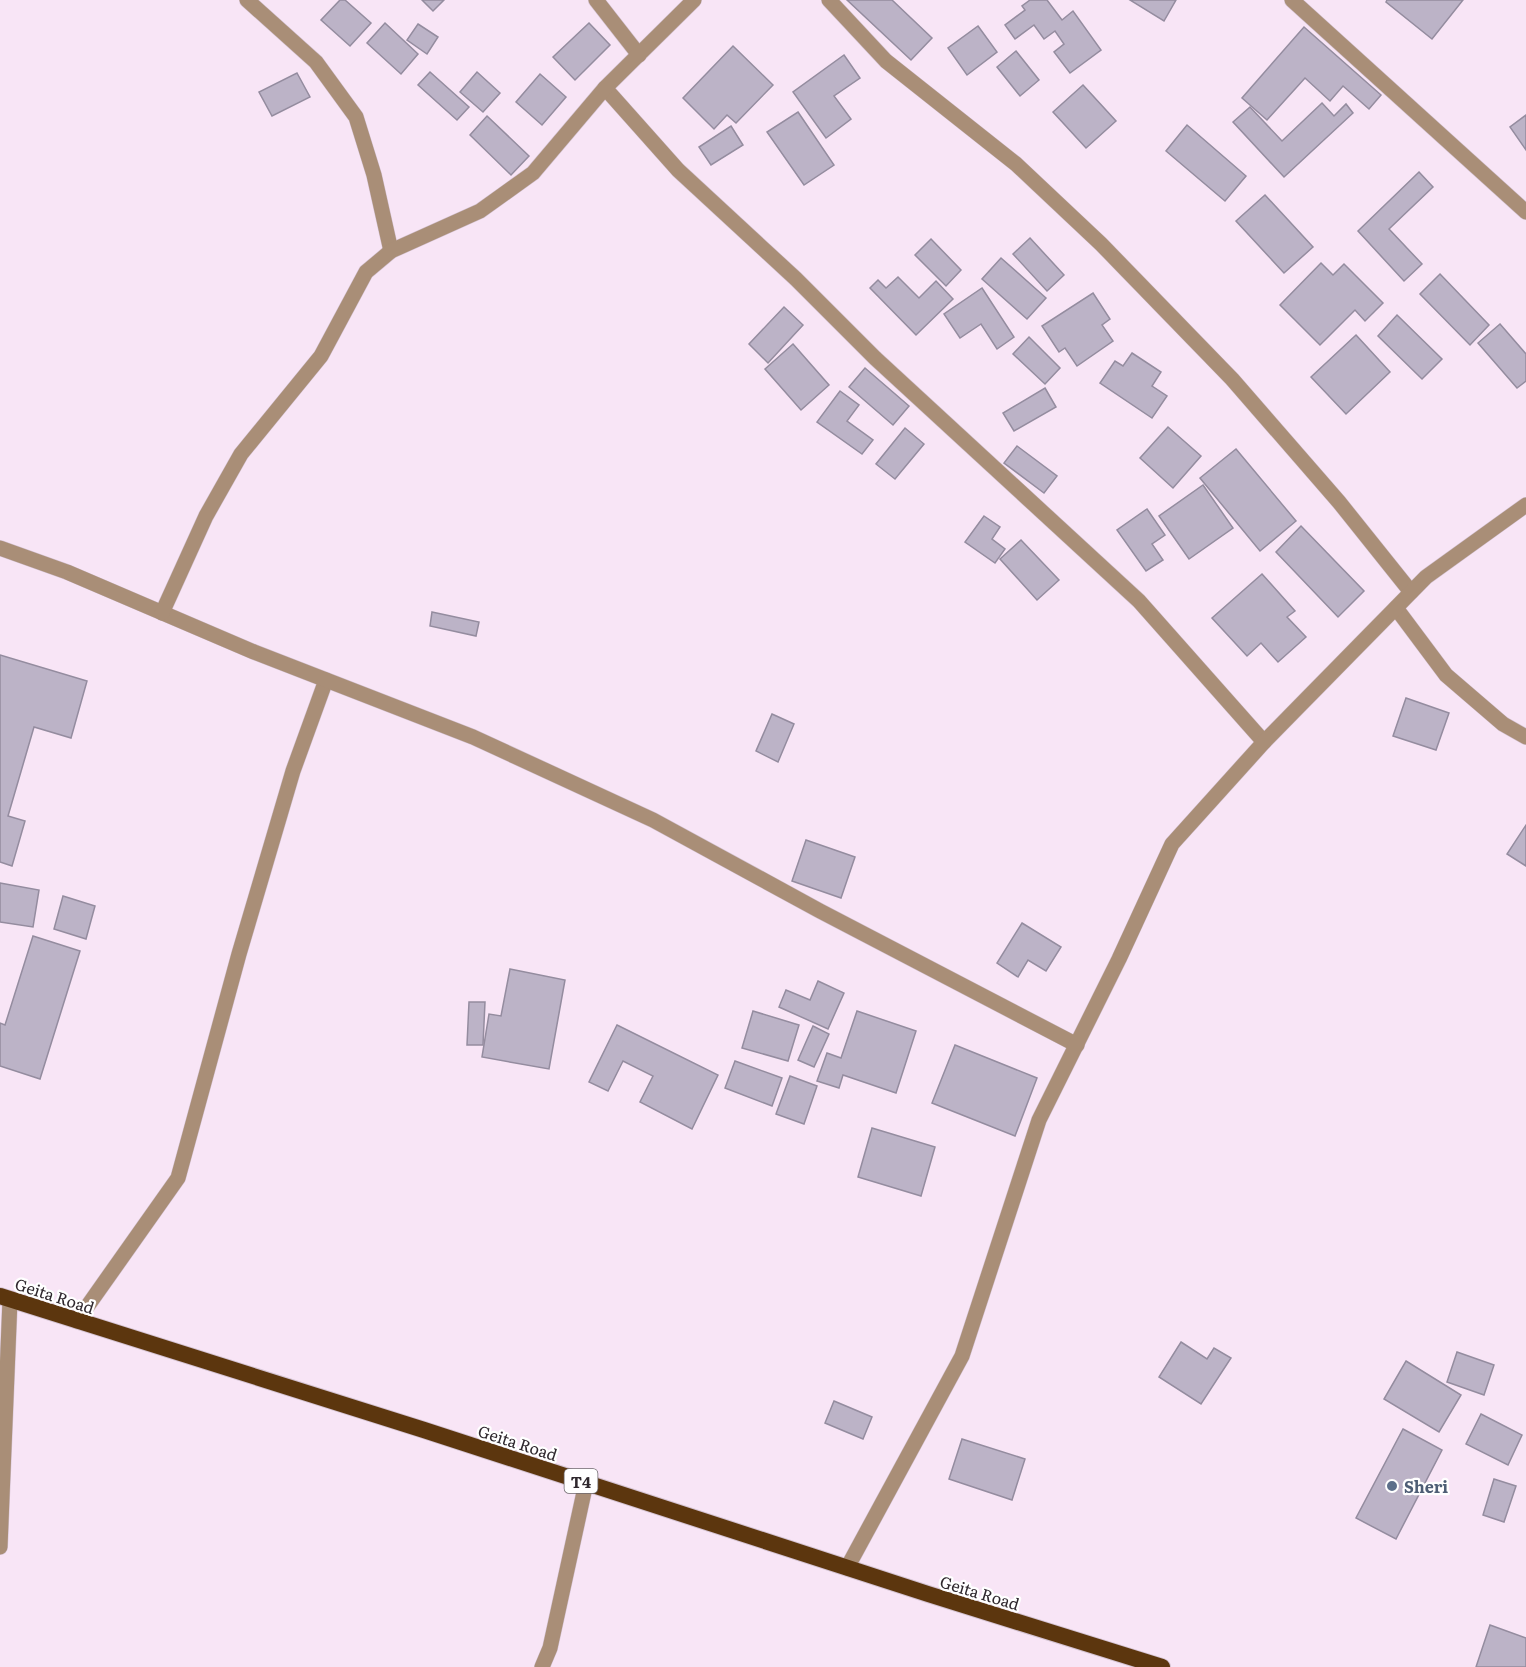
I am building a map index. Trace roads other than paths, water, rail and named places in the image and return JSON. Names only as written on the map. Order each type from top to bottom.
[{"type":"highway","name":"Geita Road","points":[[5,1298],[1161,1667]]},
{"type":"street","points":[[247,0],[316,62],[356,117],[374,175],[391,251]]},
{"type":"street","points":[[596,0],[639,55]]},
{"type":"street","points":[[162,613],[206,516],[241,454],[321,356],[366,272],[391,251],[480,211],[533,173],[605,88],[694,0]]},
{"type":"street","points":[[829,0],[886,61],[1016,164],[1101,244],[1232,379],[1339,502],[1411,592]]},
{"type":"street","points":[[1292,0],[1526,212]]},
{"type":"street","points":[[605,88],[678,170],[796,279],[875,358],[1139,601],[1264,742]]},
{"type":"street","points":[[847,1568],[962,1356],[1039,1120],[1119,959],[1172,844],[1264,742],[1426,577],[1526,505]]},
{"type":"street","points":[[0,548],[67,572],[326,680],[473,737],[653,820],[820,911],[1077,1045]]},
{"type":"street","points":[[1396,608],[1446,675],[1503,724],[1526,737]]},
{"type":"street","points":[[77,1321],[178,1178],[239,954],[290,782],[326,680]]},
{"type":"street","points":[[0,1547],[5,1298]]},
{"type":"street","points":[[542,1667],[550,1648],[586,1483]]},
{"type":"place","name":"Sheri","points":[[1392,1486]]}]
